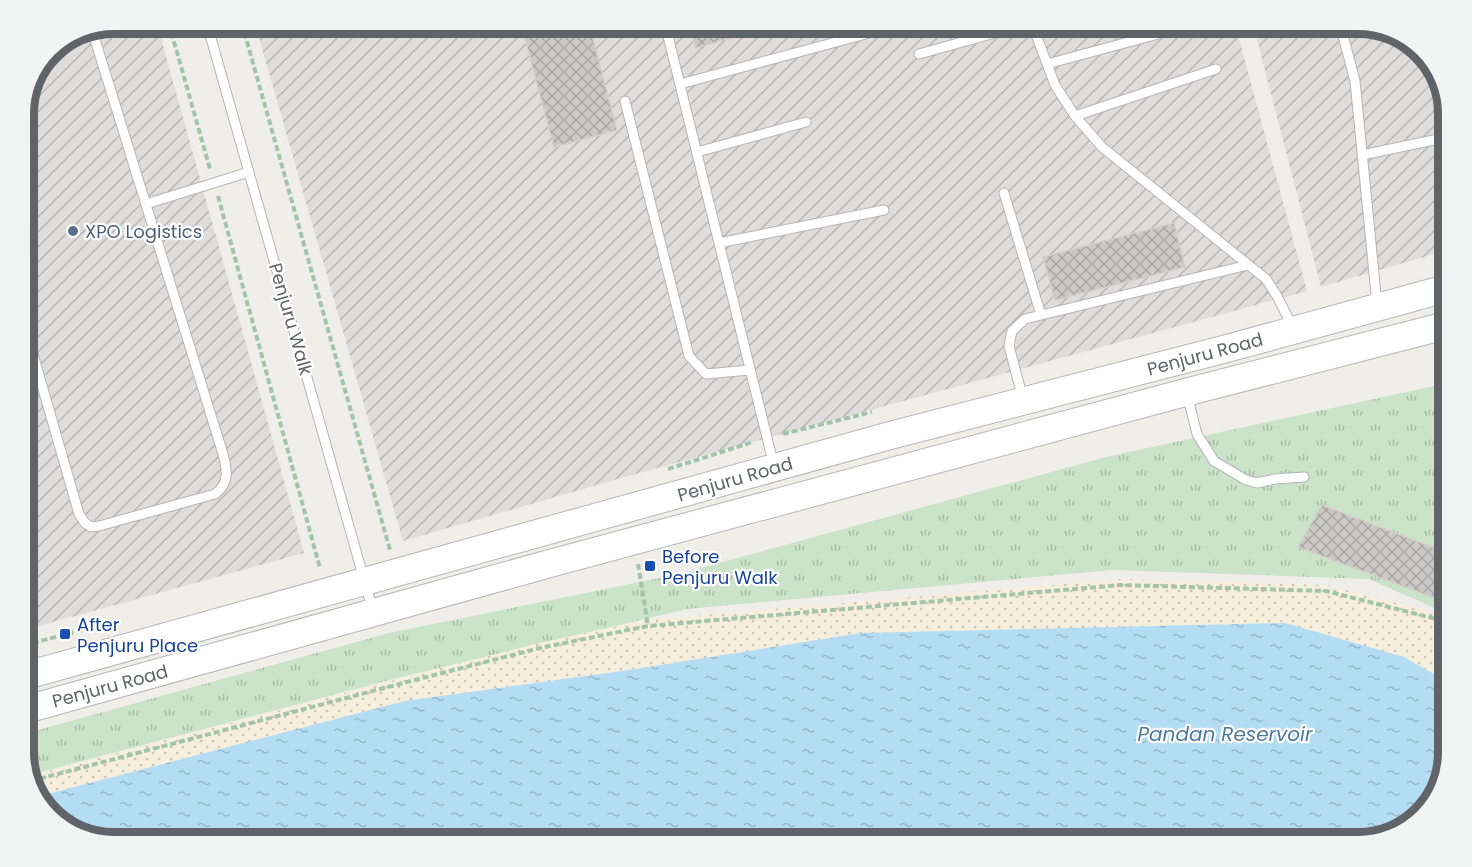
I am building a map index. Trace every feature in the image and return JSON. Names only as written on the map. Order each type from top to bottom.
[{"type":"main road","name":"Penjuru Road","points":[[35,673],[775,468],[1437,291]]},
{"type":"main road","name":"Penjuru Road","points":[[35,707],[1187,392],[1437,329]]},
{"type":"lane","name":"Penjuru Walk","points":[[210,34],[374,613]]},
{"type":"lane","points":[[668,34],[775,468]]},
{"type":"lane","points":[[680,84],[866,34]]},
{"type":"lane","points":[[919,54],[992,34]]},
{"type":"lane","points":[[1034,34],[1055,85],[1075,116],[1102,147],[1266,279],[1294,330]]},
{"type":"lane","points":[[1047,64],[1158,34]]},
{"type":"lane","points":[[1343,34],[1355,81],[1378,307]]},
{"type":"lane","points":[[35,361],[79,514],[84,523],[91,527],[99,526],[214,494],[221,490],[226,482],[225,462],[94,37]]},
{"type":"lane","points":[[1075,116],[1216,69]]},
{"type":"lane","points":[[624,101],[689,356],[706,374],[750,370]]},
{"type":"lane","points":[[697,152],[806,122]]},
{"type":"lane","points":[[1362,155],[1437,139]]},
{"type":"lane","points":[[146,204],[249,172]]},
{"type":"lane","points":[[1004,193],[1041,315]]},
{"type":"lane","points":[[719,243],[884,210]]},
{"type":"lane","points":[[1023,401],[1008,346],[1012,331],[1025,319],[1248,265]]},
{"type":"lane","points":[[1187,392],[1197,434],[1214,461],[1246,480],[1257,483],[1304,477]]},
{"type":"path","points":[[172,34],[322,574]]},
{"type":"path","points":[[245,34],[392,556]]},
{"type":"path","points":[[639,540],[638,568],[648,626]]},
{"type":"path","points":[[39,779],[540,648],[648,626],[1121,585],[1326,591],[1438,619]]},
{"type":"shaded area","points":[[114,34],[160,34],[304,553],[35,627],[35,109],[37,94],[43,79],[51,66],[74,45],[99,36]]},
{"type":"shaded area","points":[[258,34],[1238,34],[1307,291],[628,476],[403,541]]},
{"type":"shaded area","points":[[1256,34],[1358,34],[1378,37],[1398,45],[1414,58],[1427,74],[1435,94],[1437,253],[1321,287]]},
{"type":"green space","points":[[1437,385],[1438,609],[1369,579],[1112,570],[687,609],[401,677],[37,773],[36,768],[35,731],[389,633],[679,574],[1106,457]]},
{"type":"sand","points":[[1121,579],[1327,585],[1438,613],[1438,676],[1404,657],[861,633],[636,669],[405,701],[46,794],[38,774],[539,643],[647,620]]},
{"type":"water","name":"Pandan Reservoir","points":[[1285,623],[1404,657],[1438,676],[1438,753],[1435,773],[1427,793],[1414,809],[1398,822],[1368,832],[104,832],[74,822],[58,809],[46,794],[405,701],[636,669],[861,633]]},
{"type":"building","points":[[592,34],[617,130],[554,147],[524,35]]},
{"type":"building","points":[[692,34],[732,34],[733,37],[696,48]]},
{"type":"building","points":[[1174,223],[1185,267],[1055,300],[1043,257]]},
{"type":"building","points":[[1322,505],[1438,549],[1438,599],[1298,547]]},
{"type":"place","name":"XPO Logistics","points":[[73,231]]},
{"type":"place","name":"Before Penjuru Walk","points":[[650,566]]},
{"type":"place","name":"After Penjuru Place","points":[[65,634]]}]
